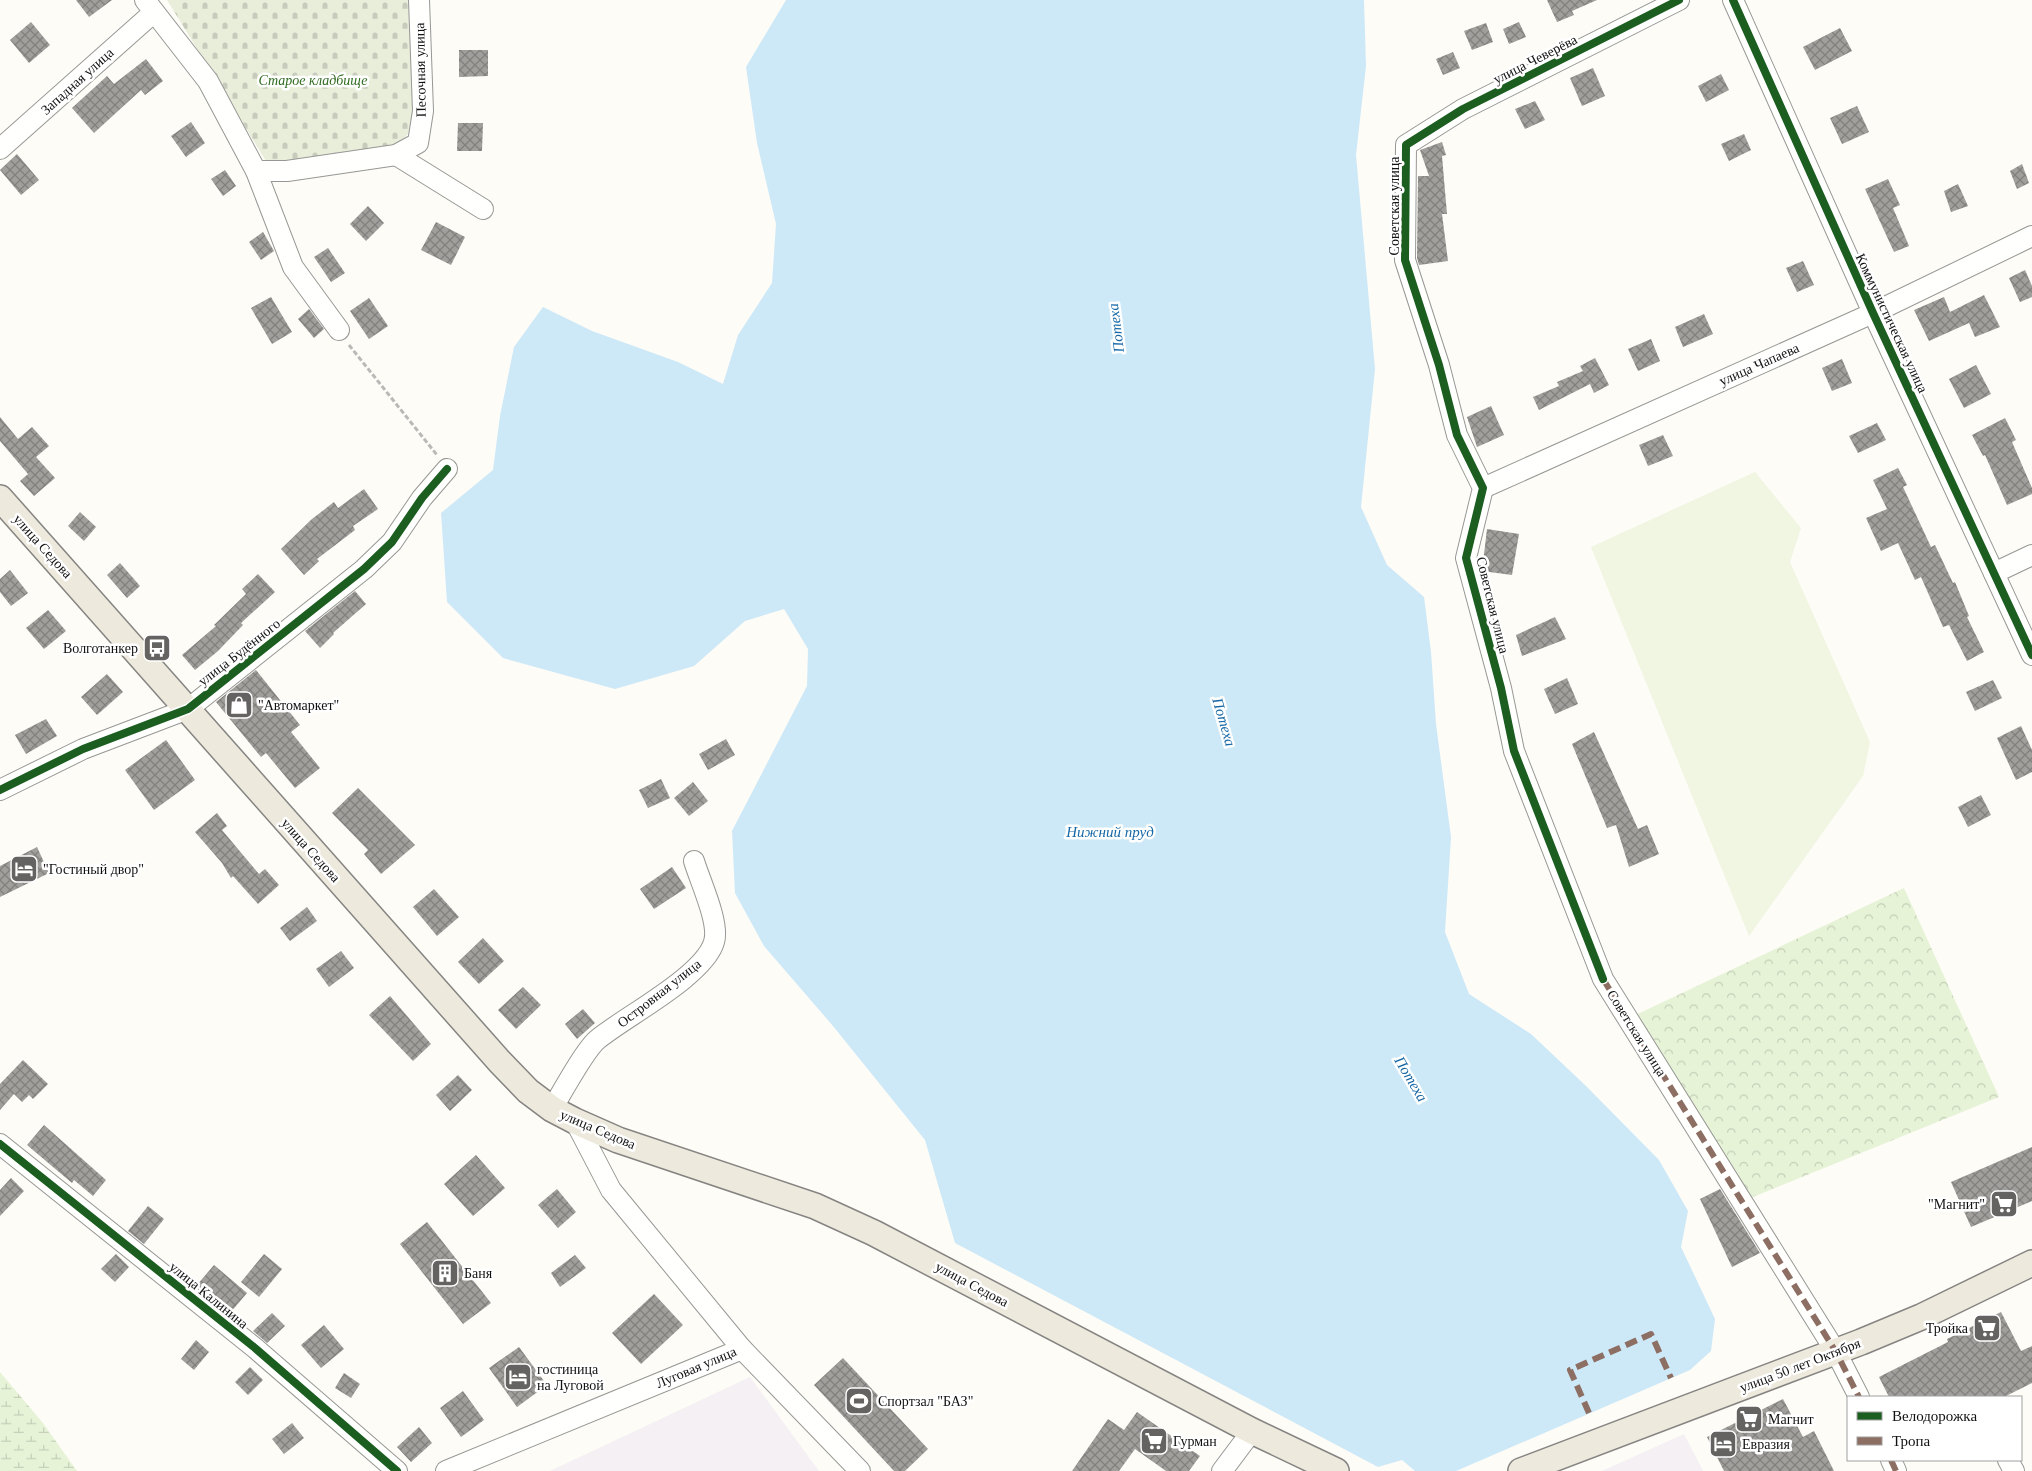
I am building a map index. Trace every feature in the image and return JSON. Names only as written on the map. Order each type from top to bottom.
[{"type":"main road","name":"улица Седова","points":[[0,498],[500,1062],[528,1091],[552,1109],[575,1122],[618,1140],[815,1206],[874,1233],[1252,1431],[1336,1471]]},
{"type":"main road","name":"улица 50 лет Октября","points":[[1521,1471],[1836,1352],[1921,1317],[2032,1263]]},
{"type":"street","name":"Песочная улица","points":[[256,171],[287,171],[396,155],[418,143],[424,111],[419,0]]},
{"type":"street","name":"улица Чеверёва","points":[[1406,145],[1463,109],[1679,0]]},
{"type":"street","name":"Коммунистическая улица","points":[[1733,0],[1873,313],[2032,655]]},
{"type":"street","points":[[149,6],[208,81],[256,171],[292,267],[339,330]]},
{"type":"street","name":"Западная улица","points":[[0,149],[149,6]]},
{"type":"street","name":"Советская улица","points":[[1406,145],[1406,260],[1438,365],[1457,436],[1484,488],[1466,558],[1501,688],[1514,751],[1603,979],[1836,1352],[1858,1396]]},
{"type":"street","points":[[396,155],[483,210]]},
{"type":"street","name":"улица Чапаева","points":[[1484,488],[1873,313],[2032,236]]},
{"type":"street","name":"улица Будённого","points":[[0,790],[83,749],[188,709],[364,569],[392,542],[422,498],[447,469]]},
{"type":"street","points":[[1994,572],[2032,555]]},
{"type":"street","name":"Островная улица","points":[[552,1109],[596,1040],[649,1005],[694,969],[710,952],[715,941],[715,928],[694,861]]},
{"type":"street","name":"Луговая улица","points":[[446,1471],[742,1349],[611,1190],[575,1122]]},
{"type":"street","name":"улица Калинина","points":[[0,1144],[255,1348],[397,1471]]},
{"type":"street","points":[[742,1349],[860,1471]]},
{"type":"street","points":[[1222,1471],[1252,1431]]},
{"type":"path","points":[[339,330],[447,469]]},
{"type":"shaded area","points":[[750,1377],[819,1471],[550,1471]]},
{"type":"shaded area","points":[[1684,1434],[1703,1471],[1602,1471]]},
{"type":"green space","name":"Старое кладбище","points":[[167,0],[417,0],[414,126],[395,150],[278,166],[266,161]]},
{"type":"green space","points":[[1755,472],[1801,528],[1790,562],[1870,742],[1863,776],[1749,936],[1591,547]]},
{"type":"green space","points":[[1904,888],[1999,1097],[1738,1203],[1625,1020]]},
{"type":"green space","points":[[0,1372],[43,1423],[77,1471],[0,1471]]},
{"type":"water","name":"Нижний пруд","points":[[786,0],[1364,0],[1366,66],[1356,155],[1375,369],[1361,507],[1387,565],[1424,597],[1431,652],[1436,724],[1451,837],[1445,932],[1469,994],[1531,1034],[1586,1086],[1659,1160],[1688,1211],[1681,1247],[1715,1319],[1711,1351],[1690,1370],[1456,1471],[1415,1471],[1402,1460],[1378,1467],[955,1243],[925,1140],[833,1026],[764,946],[735,893],[732,831],[807,686],[808,649],[784,609],[745,621],[694,666],[615,689],[503,658],[447,602],[441,513],[493,470],[500,416],[514,347],[543,307],[592,331],[678,362],[723,384],[738,335],[772,283],[776,224],[757,143],[746,67]]},
{"type":"building","points":[[76,0],[112,0],[89,17]]},
{"type":"building","points":[[1547,0],[1597,0],[1572,11],[1574,15],[1557,22]]},
{"type":"building","points":[[31,22],[50,45],[29,63],[10,40]]},
{"type":"building","points":[[1519,22],[1526,37],[1509,44],[1503,29]]},
{"type":"building","points":[[1486,23],[1493,42],[1472,50],[1464,31]]},
{"type":"building","points":[[1840,28],[1852,51],[1815,70],[1803,47]]},
{"type":"building","points":[[459,50],[488,50],[488,76],[459,77]]},
{"type":"building","points":[[1453,52],[1460,68],[1443,75],[1436,59]]},
{"type":"building","points":[[146,59],[163,81],[145,95],[141,90],[94,133],[72,108],[107,76],[114,84]]},
{"type":"building","points":[[1593,68],[1605,96],[1582,106],[1570,78]]},
{"type":"building","points":[[1721,74],[1729,90],[1706,102],[1698,86]]},
{"type":"building","points":[[1535,101],[1545,120],[1525,129],[1515,109]]},
{"type":"building","points":[[1857,106],[1869,132],[1842,144],[1830,118]]},
{"type":"building","points":[[191,122],[205,143],[186,157],[171,136]]},
{"type":"building","points":[[458,123],[483,123],[482,151],[457,151]]},
{"type":"building","points":[[1744,134],[1751,150],[1729,161],[1721,144]]},
{"type":"building","points":[[1442,142],[1446,155],[1442,156],[1447,214],[1442,214],[1448,261],[1419,265],[1417,258],[1418,176],[1429,176],[1420,150]]},
{"type":"building","points":[[17,154],[39,180],[21,195],[0,170]]},
{"type":"building","points":[[2022,164],[2029,183],[2017,189],[2010,171]]},
{"type":"building","points":[[225,170],[236,186],[223,196],[211,179]]},
{"type":"building","points":[[1888,179],[1900,205],[1893,208],[1909,246],[1894,252],[1865,189]]},
{"type":"building","points":[[1958,184],[1968,206],[1951,212],[1944,191]]},
{"type":"building","points":[[368,206],[384,223],[366,241],[350,224]]},
{"type":"building","points":[[436,222],[465,237],[451,265],[421,250]]},
{"type":"building","points":[[263,232],[274,251],[261,260],[249,242]]},
{"type":"building","points":[[328,248],[345,273],[331,282],[314,257]]},
{"type":"building","points":[[1803,261],[1814,285],[1797,292],[1786,268]]},
{"type":"building","points":[[2025,270],[2032,286],[2032,297],[2020,302],[2009,278]]},
{"type":"building","points":[[1984,295],[2000,327],[1975,337],[1969,323],[1929,341],[1914,310],[1944,297],[1950,312]]},
{"type":"building","points":[[271,297],[292,332],[272,344],[251,308]]},
{"type":"building","points":[[369,298],[388,326],[369,339],[350,311]]},
{"type":"building","points":[[309,309],[324,329],[314,338],[298,319]]},
{"type":"building","points":[[1704,314],[1713,334],[1683,347],[1675,327]]},
{"type":"building","points":[[1651,339],[1660,361],[1638,371],[1628,349]]},
{"type":"building","points":[[1595,358],[1609,385],[1594,393],[1590,384],[1539,410],[1533,397],[1559,386],[1557,382],[1583,371],[1580,366]]},
{"type":"building","points":[[1842,359],[1852,383],[1832,391],[1822,368]]},
{"type":"building","points":[[1976,365],[1991,394],[1964,408],[1949,379]]},
{"type":"building","points":[[1491,406],[1504,435],[1477,447],[1467,417]]},
{"type":"building","points":[[0,417],[18,439],[32,427],[49,446],[36,457],[55,478],[34,496],[20,481],[28,474],[0,441]]},
{"type":"building","points":[[2005,418],[2016,440],[2012,442],[2032,488],[2032,494],[2007,505],[1985,455],[1983,456],[1972,435]]},
{"type":"building","points":[[1877,423],[1886,440],[1858,453],[1849,436]]},
{"type":"building","points":[[1663,435],[1673,456],[1648,466],[1639,445]]},
{"type":"building","points":[[1898,468],[1907,485],[1903,487],[1931,547],[1935,545],[1953,583],[1955,582],[1969,616],[1967,617],[1984,652],[1967,661],[1949,625],[1943,627],[1921,577],[1915,580],[1898,543],[1881,551],[1866,518],[1887,509],[1873,480]]},
{"type":"building","points":[[364,489],[378,509],[353,526],[355,530],[317,559],[319,561],[304,575],[281,549],[312,519],[334,502],[338,508]]},
{"type":"building","points":[[80,512],[96,527],[84,541],[68,526]]},
{"type":"building","points":[[1487,529],[1519,534],[1512,575],[1482,571]]},
{"type":"building","points":[[120,563],[140,586],[127,598],[107,575]]},
{"type":"building","points":[[10,570],[28,593],[11,606],[0,592],[0,579]]},
{"type":"building","points":[[258,574],[275,592],[241,623],[243,625],[218,651],[195,670],[182,655],[216,626],[214,625],[246,594],[242,589]]},
{"type":"building","points":[[355,591],[366,604],[333,633],[320,648],[305,631]]},
{"type":"building","points":[[48,610],[66,631],[44,649],[26,628]]},
{"type":"building","points":[[1555,617],[1566,639],[1522,656],[1516,635]]},
{"type":"building","points":[[256,670],[300,725],[291,732],[320,768],[295,788],[266,753],[261,757],[216,702]]},
{"type":"building","points":[[107,674],[123,692],[97,715],[81,697]]},
{"type":"building","points":[[1567,678],[1578,704],[1555,714],[1544,689]]},
{"type":"building","points":[[1993,680],[2002,698],[1975,711],[1966,692]]},
{"type":"building","points":[[46,719],[57,736],[26,754],[15,735]]},
{"type":"building","points":[[2021,726],[2032,750],[2032,772],[2016,780],[1997,738]]},
{"type":"building","points":[[1594,732],[1638,829],[1647,825],[1659,854],[1629,867],[1616,825],[1607,828],[1572,744]]},
{"type":"building","points":[[726,739],[735,755],[708,770],[699,754]]},
{"type":"building","points":[[166,740],[195,780],[154,810],[125,770]]},
{"type":"building","points":[[661,779],[670,798],[648,808],[639,790]]},
{"type":"building","points":[[693,782],[708,801],[689,816],[674,798]]},
{"type":"building","points":[[358,788],[415,845],[381,874],[364,854],[368,850],[332,813]]},
{"type":"building","points":[[1981,795],[1991,815],[1968,827],[1958,807]]},
{"type":"building","points":[[217,813],[227,826],[222,830],[259,874],[265,869],[279,885],[258,904],[233,876],[231,878],[222,863],[195,832]]},
{"type":"building","name":"\"Гостиный двор\"","points":[[37,847],[49,873],[0,897],[0,866]]},
{"type":"building","points":[[672,867],[686,888],[654,909],[640,889]]},
{"type":"building","points":[[434,889],[459,917],[437,936],[413,907]]},
{"type":"building","points":[[307,907],[317,921],[290,941],[280,928]]},
{"type":"building","points":[[483,938],[504,961],[479,984],[458,962]]},
{"type":"building","points":[[341,951],[354,968],[329,987],[316,969]]},
{"type":"building","points":[[523,987],[541,1005],[516,1029],[498,1010]]},
{"type":"building","points":[[390,996],[431,1044],[413,1061],[369,1015]]},
{"type":"building","points":[[583,1009],[595,1023],[577,1039],[565,1024]]},
{"type":"building","points":[[23,1060],[48,1084],[33,1099],[29,1095],[22,1102],[14,1094],[0,1110],[0,1084]]},
{"type":"building","points":[[458,1075],[472,1090],[450,1111],[436,1095]]},
{"type":"building","points":[[44,1125],[106,1180],[93,1196],[74,1180],[72,1183],[27,1145]]},
{"type":"building","points":[[2032,1147],[2032,1201],[1971,1227],[1951,1182]]},
{"type":"building","points":[[476,1155],[505,1188],[473,1216],[444,1184]]},
{"type":"building","points":[[11,1178],[24,1191],[0,1216],[0,1190]]},
{"type":"building","points":[[557,1189],[576,1212],[558,1228],[538,1205]]},
{"type":"building","points":[[1720,1189],[1760,1253],[1732,1267],[1700,1199]]},
{"type":"building","points":[[148,1206],[164,1219],[144,1244],[128,1231]]},
{"type":"building","name":"Баня","points":[[427,1222],[491,1303],[463,1324],[400,1244]]},
{"type":"building","points":[[116,1254],[129,1267],[115,1282],[101,1269]]},
{"type":"building","points":[[264,1254],[282,1269],[259,1297],[241,1282]]},
{"type":"building","points":[[575,1255],[586,1268],[560,1287],[551,1273]]},
{"type":"building","points":[[214,1265],[247,1293],[230,1313],[197,1285]]},
{"type":"building","points":[[654,1294],[683,1325],[641,1364],[612,1333]]},
{"type":"building","points":[[2001,1312],[2021,1351],[2032,1346],[2032,1383],[2006,1396],[1888,1396],[1879,1377],[1948,1342],[1947,1339]]},
{"type":"building","points":[[272,1313],[285,1326],[267,1343],[253,1331]]},
{"type":"building","points":[[324,1325],[344,1349],[321,1368],[301,1345]]},
{"type":"building","points":[[196,1340],[209,1352],[194,1370],[181,1359]]},
{"type":"building","name":"гостиница на Луговой","points":[[519,1347],[547,1385],[517,1407],[489,1368]]},
{"type":"building","points":[[843,1358],[928,1449],[905,1471],[894,1471],[814,1385]]},
{"type":"building","points":[[250,1367],[263,1380],[248,1395],[235,1382]]},
{"type":"building","points":[[344,1373],[360,1384],[351,1398],[335,1388]]},
{"type":"building","points":[[463,1391],[484,1420],[461,1437],[440,1408]]},
{"type":"building","points":[[1783,1399],[1803,1437],[1814,1431],[1834,1471],[1724,1471],[1707,1437]]},
{"type":"building","points":[[1137,1412],[1200,1456],[1189,1471],[1166,1471],[1135,1449],[1119,1471],[1072,1471],[1108,1419],[1124,1430]]},
{"type":"building","points":[[292,1423],[304,1438],[284,1454],[272,1439]]},
{"type":"building","points":[[419,1427],[432,1443],[411,1462],[397,1447]]},
{"type":"marked path","points":[[1603,979],[1836,1352],[1858,1396]]},
{"type":"marked path","points":[[1589,1413],[1570,1370],[1651,1334],[1671,1378]]},
{"type":"marked path","points":[[1891,1461],[1896,1471]]},
{"type":"cycle path","points":[[1603,979],[1514,751],[1501,688],[1466,558],[1483,488],[1457,435],[1439,365],[1405,260],[1406,145],[1463,109],[1679,0]]},
{"type":"cycle path","points":[[1733,0],[1873,313],[2032,655]]},
{"type":"cycle path","points":[[0,790],[83,749],[188,709],[364,569],[392,542],[422,498],[447,469]]},
{"type":"cycle path","points":[[0,1144],[255,1348],[397,1471]]},
{"type":"place","name":"Волготанкер","points":[[157,648]]},
{"type":"place","name":"\"Автомаркет\"","points":[[239,705]]},
{"type":"place","name":"\"Гостиный двор\"","points":[[24,869]]},
{"type":"place","name":"\"Магнит\"","points":[[2004,1204]]},
{"type":"place","name":"Баня","points":[[445,1273]]},
{"type":"place","name":"Тройка","points":[[1987,1328]]},
{"type":"place","name":"гостиница на Луговой","points":[[518,1377]]},
{"type":"place","name":"Спортзал \"БАЗ\"","points":[[859,1401]]},
{"type":"place","name":"Магнит","points":[[1749,1419]]},
{"type":"place","name":"Гурман","points":[[1154,1441]]},
{"type":"place","name":"Евразия","points":[[1723,1444]]},
{"type":"water label","name":"Потеха","points":[[1116,328]]},
{"type":"water label","name":"Потеха","points":[[1224,722]]},
{"type":"water label","name":"Потеха","points":[[1411,1079]]}]
